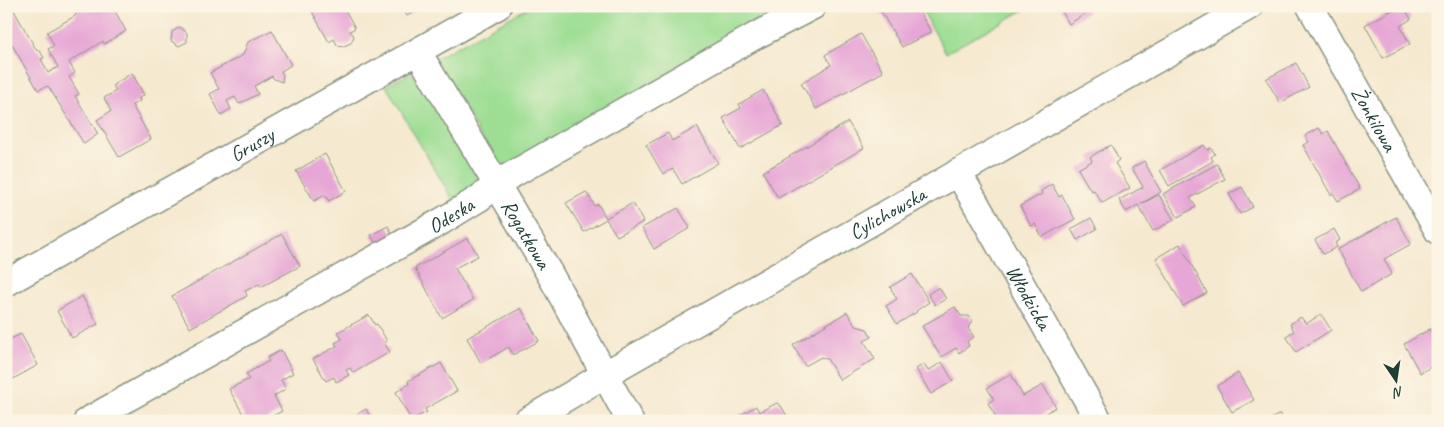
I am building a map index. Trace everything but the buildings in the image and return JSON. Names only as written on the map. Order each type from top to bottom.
[{"type":"street","name":"Gruszy","points":[[6,283],[498,6]]},
{"type":"street","name":"Odeska","points":[[87,421],[442,221],[508,177],[812,6]]},
{"type":"street","name":"Cylichowska","points":[[527,421],[604,375],[1250,6]]},
{"type":"street","name":"Żonkilowa","points":[[1310,6],[1438,231]]},
{"type":"street","name":"Rogatkowa","points":[[418,52],[551,276],[630,421]]},
{"type":"street","name":"Włodzicka","points":[[958,172],[1099,421]]},
{"type":"green space","points":[[531,6],[756,6],[766,21],[500,169],[434,59]]},
{"type":"green space","points":[[920,6],[1031,6],[946,53]]},
{"type":"green space","points":[[410,73],[430,88],[482,181],[455,204],[386,86]]}]
